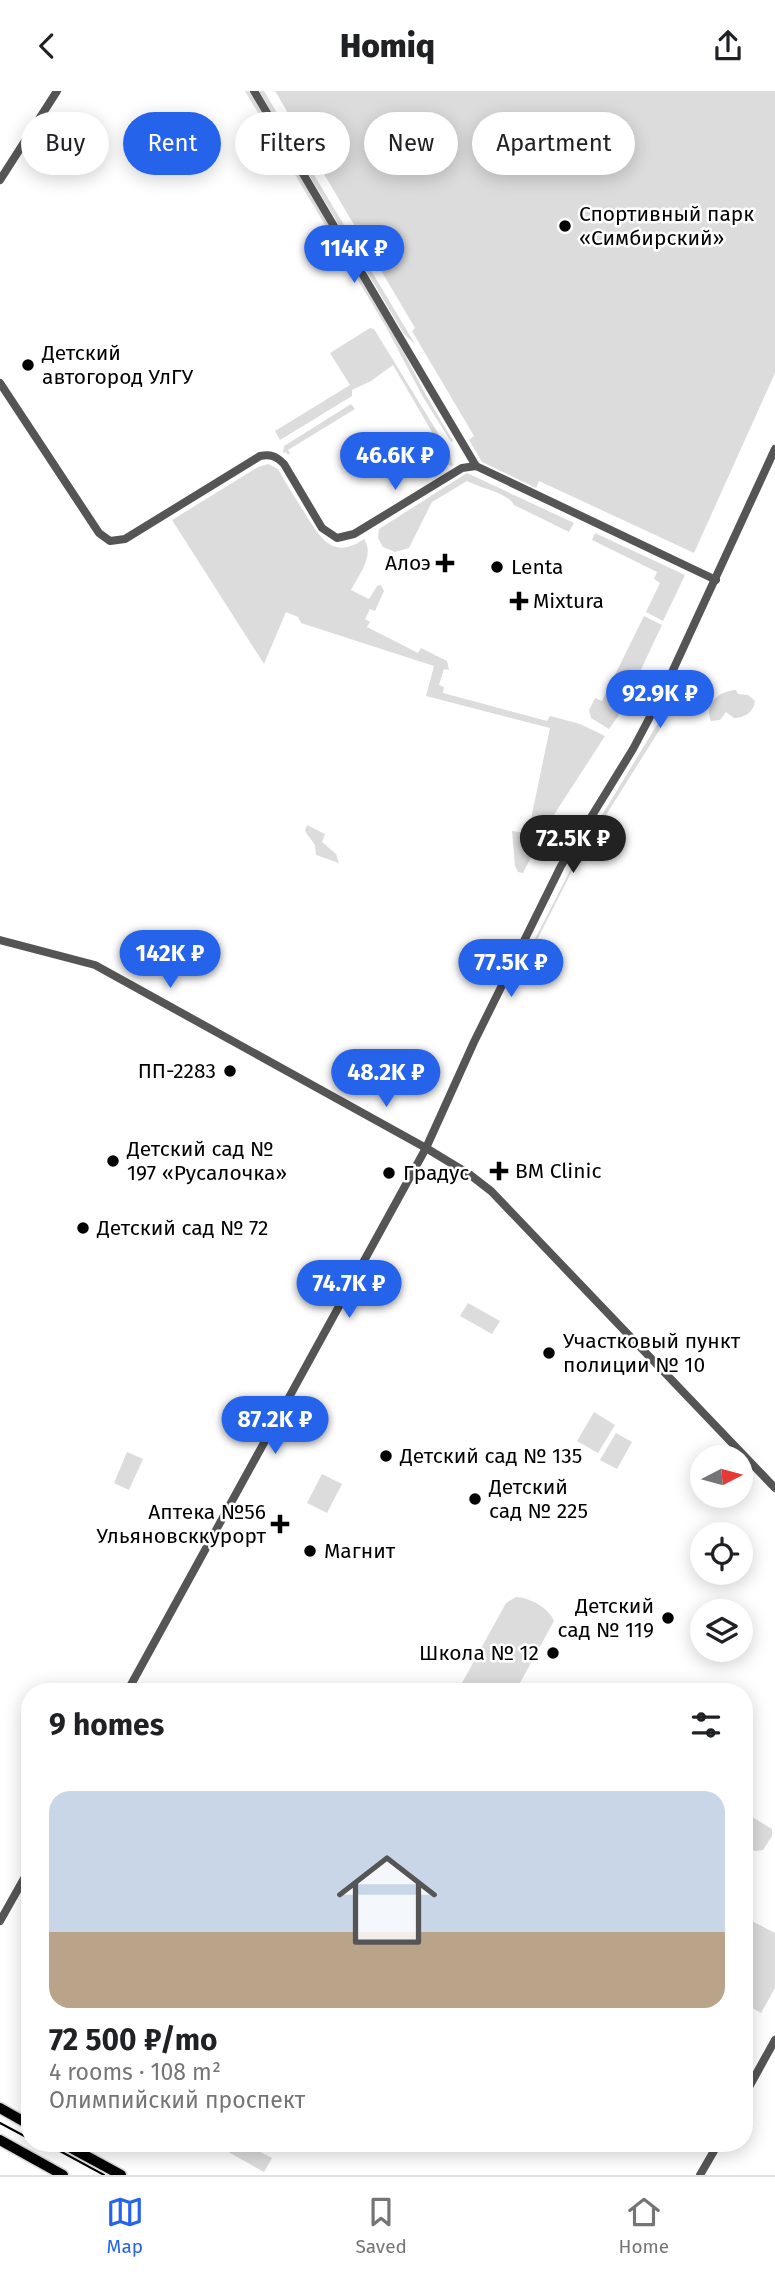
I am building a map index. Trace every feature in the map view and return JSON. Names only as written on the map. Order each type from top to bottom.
[{"type":"main road","points":[[0,2108],[21,2120]]},
{"type":"main road","points":[[0,2140],[21,2152]]},
{"type":"main road","points":[[22,2152],[63,2175]]},
{"type":"main road","points":[[79,2152],[121,2175]]},
{"type":"street","points":[[0,180],[57,91]]},
{"type":"street","points":[[254,91],[476,466]]},
{"type":"street","points":[[0,383],[99,533],[110,541],[125,538],[267,454],[284,464],[322,528],[337,538],[354,534],[461,468],[476,466],[716,580]]},
{"type":"street","points":[[132,1683],[426,1148],[474,1042],[551,885],[647,723],[775,449]]},
{"type":"street","points":[[0,940],[95,965],[458,1167],[491,1191],[772,1478],[775,1488]]},
{"type":"street","points":[[0,1921],[21,1884]]},
{"type":"street","points":[[753,2080],[775,2040]]},
{"type":"street","points":[[700,2175],[713,2152]]},
{"type":"shaded area","points":[[245,91],[249,91],[262,112],[258,112]]},
{"type":"shaded area","points":[[259,91],[264,91],[277,112],[272,112]]},
{"type":"shaded area","name":"Спортивный парк «Симбирский»","points":[[275,91],[775,91],[775,373],[694,553],[539,481],[536,488],[482,462],[469,440],[474,436],[412,331],[415,328],[325,175],[350,175],[350,112],[287,112]]},
{"type":"shaded area","points":[[295,175],[299,175],[389,324],[453,441],[451,442],[423,397],[386,327]]},
{"type":"shaded area","points":[[309,175],[314,175],[415,344],[404,334]]},
{"type":"shaded area","points":[[370,328],[374,329],[449,451],[453,466],[447,465],[431,440],[432,432],[393,365],[371,381],[352,390],[352,396],[280,440],[275,431],[350,385],[330,353]]},
{"type":"shaded area","points":[[351,404],[355,409],[288,450],[288,455],[283,453],[284,446]]},
{"type":"shaded area","points":[[268,464],[278,469],[316,530],[328,543],[343,548],[364,539],[367,558],[351,590],[369,599],[377,586],[381,585],[384,591],[375,611],[370,609],[365,619],[370,622],[367,627],[418,653],[421,648],[447,661],[449,670],[444,669],[439,685],[444,687],[443,693],[547,721],[550,716],[580,724],[605,736],[548,824],[523,873],[518,872],[515,866],[512,831],[528,833],[550,728],[426,696],[434,666],[301,623],[298,617],[286,612],[264,664],[172,520],[258,467]]},
{"type":"shaded area","points":[[467,473],[574,523],[569,532],[514,505],[500,494],[467,481],[432,502],[409,548],[395,552],[383,547],[378,538],[379,529]]},
{"type":"shaded area","points":[[595,533],[685,575],[663,621],[646,612],[660,583],[654,579],[657,572],[592,540]]},
{"type":"shaded area","points":[[644,616],[662,625],[621,712],[609,729],[591,718],[589,710],[595,698],[602,701]]},
{"type":"shaded area","points":[[736,690],[738,694],[748,695],[755,701],[751,711],[745,716],[734,718],[726,712],[720,720],[711,721],[709,709],[714,699]]},
{"type":"shaded area","points":[[674,701],[662,726],[577,861],[535,944],[535,939],[579,853],[669,705]]},
{"type":"shaded area","points":[[307,825],[325,834],[322,842],[336,854],[339,863],[316,855],[315,845],[305,831]]},
{"type":"shaded area","points":[[468,1303],[500,1321],[492,1334],[460,1316]]},
{"type":"shaded area","points":[[594,1412],[615,1425],[598,1453],[577,1441]]},
{"type":"shaded area","points":[[616,1433],[632,1442],[617,1469],[600,1460]]},
{"type":"shaded area","points":[[127,1452],[143,1459],[129,1490],[114,1483]]},
{"type":"shaded area","points":[[322,1474],[342,1484],[327,1513],[307,1503]]},
{"type":"shaded area","points":[[516,1597],[527,1599],[548,1612],[554,1621],[520,1683],[462,1683],[506,1603]]},
{"type":"shaded area","points":[[753,1817],[772,1829],[772,1836],[763,1850],[755,1851]]},
{"type":"shaded area","points":[[753,1922],[775,1933],[775,1988],[761,2013],[753,2008]]},
{"type":"shaded area","points":[[228,2152],[260,2152],[272,2158],[264,2172]]},
{"type":"tram line","points":[[0,2123],[21,2134]]},
{"type":"tram line","points":[[62,2152],[104,2175]]},
{"type":"place","name":"Спортивный парк «Симбирский»","points":[[565,226]]},
{"type":"place","name":"Детский автогород УлГУ","points":[[28,365]]},
{"type":"place","name":"Алоэ","points":[[445,563]]},
{"type":"place","name":"Lenta","points":[[497,567]]},
{"type":"place","name":"Mixtura","points":[[519,601]]},
{"type":"place","name":"ПП-2283","points":[[230,1071]]},
{"type":"place","name":"Детский сад № 197 «Русалочка»","points":[[113,1161]]},
{"type":"place","name":"BM Clinic","points":[[499,1171]]},
{"type":"place","name":"Градус","points":[[389,1173]]},
{"type":"place","name":"Детский сад № 72","points":[[83,1228]]},
{"type":"place","name":"Участковый пункт полиции № 10","points":[[549,1353]]},
{"type":"place","name":"Детский сад № 135","points":[[386,1456]]},
{"type":"place","name":"Детский сад № 225","points":[[475,1499]]},
{"type":"place","name":"Аптека №56 Ульяновсккурорт","points":[[280,1524]]},
{"type":"place","name":"Магнит","points":[[310,1551]]},
{"type":"place","name":"Детский сад № 119","points":[[668,1618]]},
{"type":"place","name":"Школа № 12","points":[[553,1653]]}]
